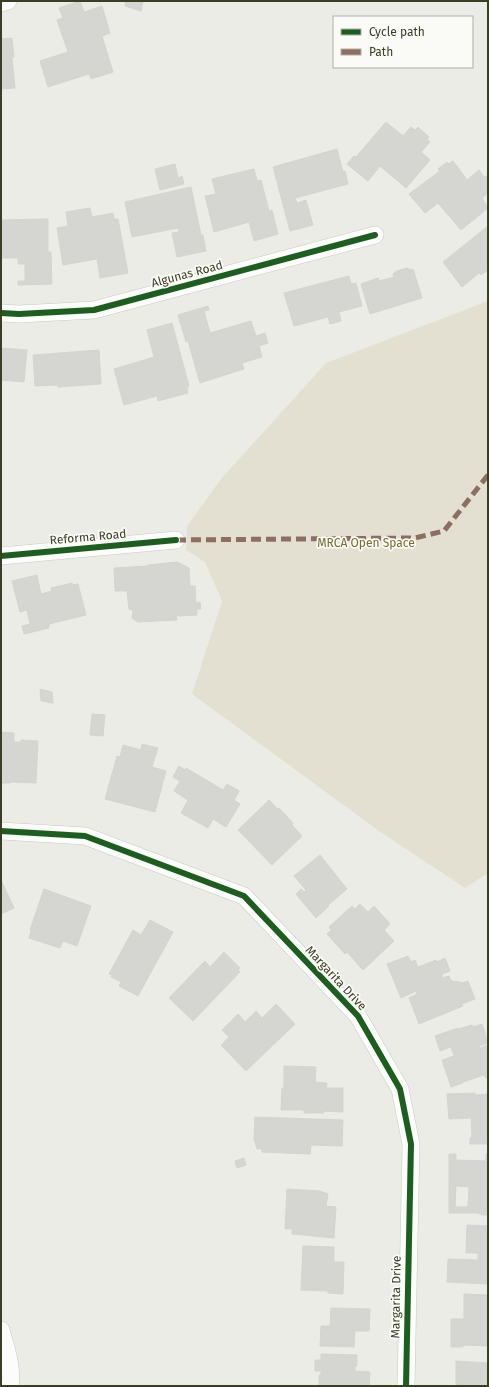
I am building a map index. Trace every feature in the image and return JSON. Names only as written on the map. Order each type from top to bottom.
[{"type":"street","points":[[1,4],[8,1]]},
{"type":"street","name":"Algunas Road","points":[[1,313],[19,314],[94,310],[375,235]]},
{"type":"street","name":"Reforma Road","points":[[1,556],[176,540]]},
{"type":"street","name":"Margarita Drive","points":[[1,831],[85,836],[244,896],[358,1016],[400,1089],[411,1144],[406,1386]]},
{"type":"street","points":[[1,1330],[8,1357],[11,1381],[10,1386]]},
{"type":"green space","name":"MRCA Open Space","points":[[488,301],[488,875],[485,875],[465,888],[379,831],[192,694],[222,601],[205,562],[186,550],[187,526],[221,479],[326,363]]},
{"type":"building","points":[[80,1],[84,12],[102,6],[110,33],[102,36],[113,72],[91,79],[89,74],[48,87],[40,61],[68,52],[57,20],[63,18],[59,8]]},
{"type":"building","points":[[126,1],[143,1],[141,11],[125,6]]},
{"type":"building","points":[[12,38],[15,88],[1,89],[1,39]]},
{"type":"building","points":[[386,122],[403,136],[411,127],[415,130],[418,127],[429,137],[427,139],[430,142],[421,152],[430,160],[406,188],[380,166],[368,181],[347,164],[354,156],[356,157]]},
{"type":"building","points":[[337,149],[348,184],[295,198],[297,203],[306,200],[313,225],[290,231],[273,167]]},
{"type":"building","points":[[453,161],[467,180],[479,170],[484,177],[486,176],[488,178],[488,193],[482,198],[488,208],[461,230],[438,203],[425,213],[409,194],[440,171],[438,169],[447,162],[448,164]]},
{"type":"building","points":[[175,164],[178,178],[182,176],[184,184],[160,190],[155,169]]},
{"type":"building","points":[[254,169],[257,181],[261,180],[269,211],[272,210],[278,234],[254,241],[249,222],[214,232],[205,196],[216,194],[212,179]]},
{"type":"building","points":[[191,187],[201,235],[203,235],[206,251],[177,257],[172,233],[179,232],[178,228],[132,237],[125,202]]},
{"type":"building","points":[[90,208],[92,217],[113,213],[114,219],[118,219],[128,273],[100,278],[97,259],[63,265],[57,228],[68,226],[66,212]]},
{"type":"building","points":[[48,219],[48,252],[51,252],[52,284],[18,285],[18,281],[25,281],[25,264],[18,264],[18,258],[1,258],[1,220]]},
{"type":"building","points":[[488,226],[488,270],[481,275],[479,273],[462,287],[443,262]]},
{"type":"building","points":[[407,268],[411,270],[413,269],[422,298],[370,314],[361,284],[378,278],[379,281],[394,277],[393,274],[397,271]]},
{"type":"building","points":[[349,276],[351,284],[356,283],[362,306],[339,312],[341,321],[330,324],[328,317],[294,326],[284,293]]},
{"type":"building","points":[[208,306],[209,310],[204,311],[210,333],[251,321],[256,336],[265,333],[268,343],[259,346],[262,357],[242,363],[244,369],[200,383],[188,341],[186,342],[178,315]]},
{"type":"building","points":[[172,323],[189,386],[187,387],[188,393],[158,401],[157,396],[124,405],[114,369],[154,357],[147,330]]},
{"type":"building","points":[[1,348],[27,350],[24,382],[1,380]]},
{"type":"building","points":[[99,350],[101,384],[58,387],[57,385],[35,386],[33,355]]},
{"type":"building","points":[[177,562],[189,568],[190,586],[195,586],[196,603],[200,602],[201,609],[197,609],[197,615],[176,616],[177,620],[138,622],[132,618],[133,610],[129,609],[127,591],[115,591],[114,568],[148,566]]},
{"type":"building","points":[[37,575],[41,594],[52,591],[51,588],[72,583],[73,585],[78,584],[86,615],[49,624],[49,628],[24,634],[22,626],[30,624],[27,610],[20,612],[12,581]]},
{"type":"building","points":[[40,689],[52,692],[53,703],[41,701]]},
{"type":"building","points":[[92,714],[105,715],[103,736],[90,735]]},
{"type":"building","points":[[1,732],[14,733],[14,742],[21,742],[21,740],[38,741],[36,783],[1,783]]},
{"type":"building","points":[[142,744],[158,748],[152,767],[166,771],[155,812],[105,799],[117,756],[120,757],[123,745],[141,750]]},
{"type":"building","points":[[179,766],[185,770],[186,768],[223,790],[227,784],[239,791],[234,800],[240,804],[226,827],[213,819],[208,828],[181,813],[188,800],[174,791],[180,781],[173,777]]},
{"type":"building","points":[[269,800],[293,823],[292,825],[302,836],[272,865],[238,830]]},
{"type":"building","points":[[320,855],[347,889],[328,905],[329,906],[316,918],[296,894],[301,889],[304,892],[306,890],[294,876]]},
{"type":"building","points":[[1,880],[14,908],[1,914]]},
{"type":"building","points":[[44,889],[91,906],[77,946],[63,941],[60,948],[29,938],[30,930]]},
{"type":"building","points":[[360,904],[368,912],[374,906],[390,924],[384,930],[394,941],[363,970],[347,952],[345,954],[327,934],[331,930],[329,927],[352,906],[355,909]]},
{"type":"building","points":[[150,920],[173,932],[138,996],[119,986],[121,982],[111,977],[112,975],[109,974],[133,930],[141,935]]},
{"type":"building","points":[[224,952],[240,968],[238,970],[240,972],[193,1021],[169,998],[205,961],[210,967]]},
{"type":"building","points":[[408,956],[411,962],[415,960],[418,967],[436,960],[437,962],[445,958],[450,971],[442,974],[443,978],[449,976],[453,982],[456,981],[462,983],[468,981],[475,999],[462,1004],[463,1006],[419,1024],[409,998],[417,994],[416,991],[401,998],[387,964]]},
{"type":"building","points":[[276,1004],[295,1024],[246,1071],[221,1045],[229,1037],[222,1030],[238,1014],[245,1022],[256,1011],[262,1018]]},
{"type":"building","points":[[482,1024],[488,1043],[479,1046],[480,1048],[488,1045],[488,1078],[484,1075],[451,1087],[442,1060],[454,1056],[451,1047],[440,1051],[435,1036],[458,1028],[472,1025],[473,1027]]},
{"type":"building","points":[[284,1066],[316,1067],[315,1082],[327,1083],[326,1088],[343,1088],[343,1112],[324,1111],[324,1113],[304,1113],[304,1110],[281,1110],[282,1088],[284,1088]]},
{"type":"building","points":[[475,1093],[475,1095],[488,1094],[487,1144],[470,1144],[470,1138],[472,1137],[471,1118],[449,1119],[447,1094]]},
{"type":"building","points":[[255,1117],[343,1120],[342,1146],[311,1145],[310,1154],[262,1152],[262,1149],[257,1149],[254,1139]]},
{"type":"building","points":[[449,1154],[456,1154],[456,1160],[486,1161],[486,1154],[488,1154],[488,1215],[481,1215],[477,1213],[449,1213]],"holes":[[[456,1186],[469,1187],[468,1207],[455,1207]]]},
{"type":"building","points":[[244,1158],[246,1165],[237,1168],[235,1161]]},
{"type":"building","points":[[287,1189],[320,1191],[328,1194],[326,1206],[336,1207],[334,1238],[292,1234],[292,1229],[285,1229]]},
{"type":"building","points":[[467,1225],[488,1226],[488,1284],[447,1282],[448,1259],[478,1260],[478,1253],[466,1253]]},
{"type":"building","points":[[303,1246],[334,1247],[334,1262],[344,1262],[343,1294],[328,1293],[328,1291],[301,1290]]},
{"type":"building","points":[[464,1294],[488,1295],[488,1346],[463,1345],[463,1347],[451,1347],[451,1319],[464,1319]]},
{"type":"building","points":[[331,1308],[370,1309],[369,1331],[355,1331],[354,1347],[320,1346],[321,1326],[330,1326]]},
{"type":"building","points":[[321,1354],[357,1355],[357,1366],[355,1366],[355,1371],[370,1372],[369,1386],[319,1386],[319,1375],[321,1375],[321,1371],[315,1371],[315,1360],[321,1360]]},
{"type":"building","points":[[456,1361],[488,1363],[488,1386],[456,1386]]},
{"type":"marked path","points":[[176,540],[415,538],[444,531],[488,475]]},
{"type":"cycle path","points":[[1,313],[19,314],[94,310],[375,235]]},
{"type":"cycle path","points":[[1,556],[176,540]]},
{"type":"cycle path","points":[[1,831],[85,836],[244,896],[358,1016],[400,1089],[411,1144],[406,1386]]}]
